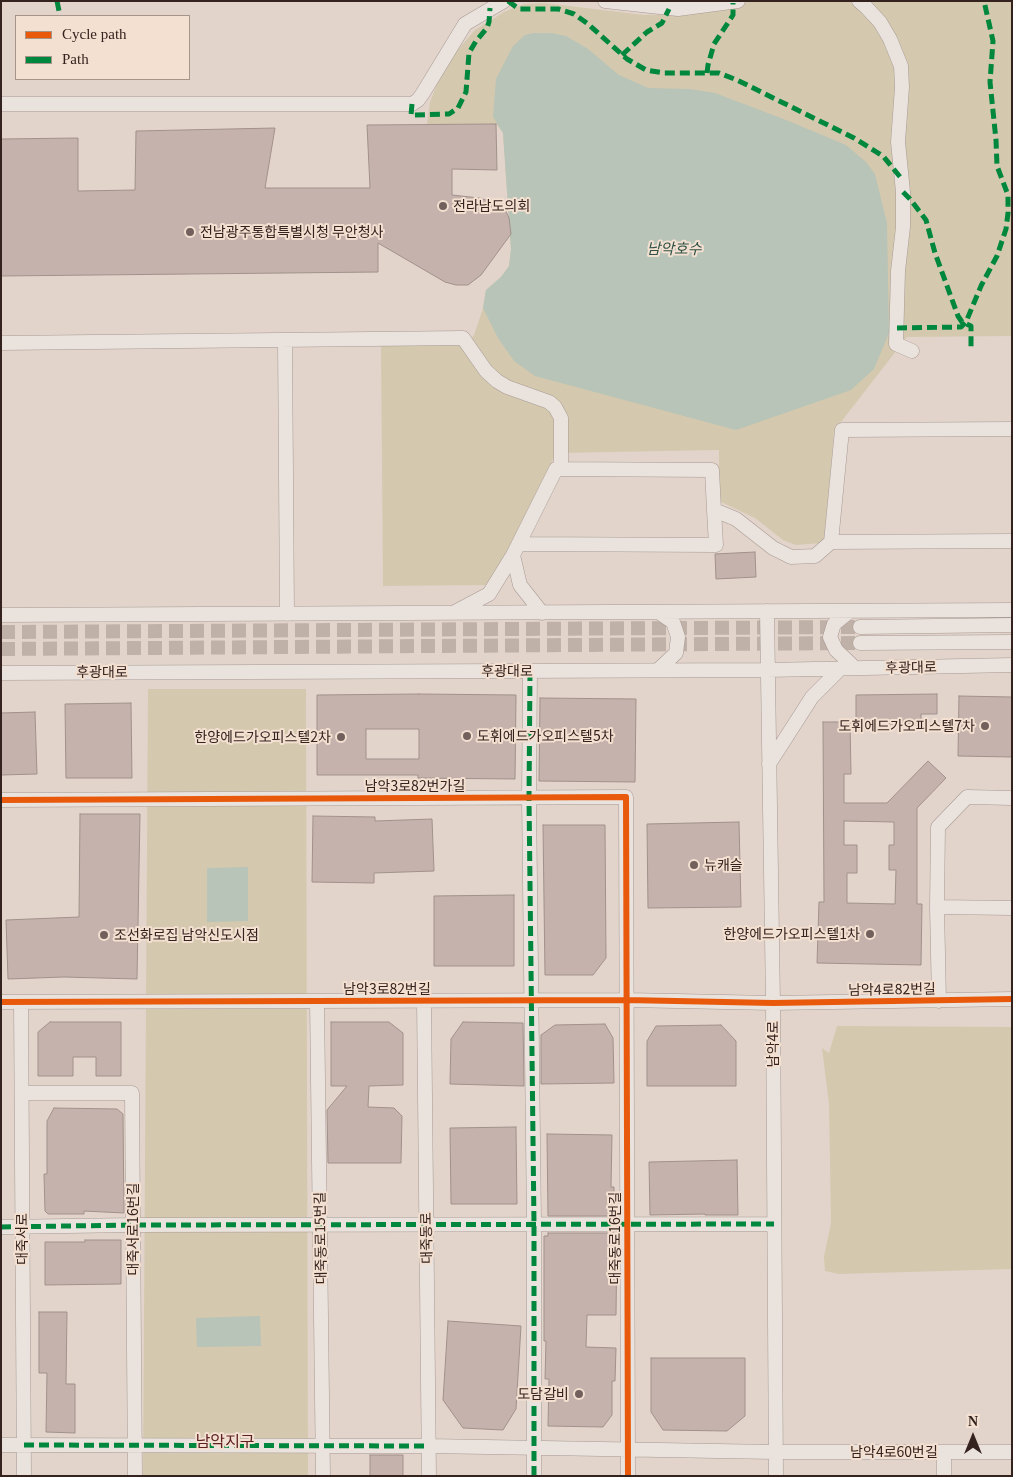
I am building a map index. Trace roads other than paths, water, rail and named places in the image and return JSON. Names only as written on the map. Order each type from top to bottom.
[{"type":"street","points":[[1,104],[412,104],[418,100],[465,24],[504,1]]},
{"type":"street","points":[[605,1],[678,9],[738,1]]},
{"type":"street","points":[[859,1],[880,22],[890,39],[901,66],[902,87],[898,142],[903,227],[898,271],[896,344],[912,351]]},
{"type":"street","points":[[1,343],[463,338],[486,371],[497,381],[506,387],[549,402],[555,406],[561,418],[561,469]]},
{"type":"street","points":[[285,340],[287,614]]},
{"type":"street","points":[[831,542],[842,430],[1012,429]]},
{"type":"street","points":[[452,613],[489,594],[516,550],[556,469],[712,470],[716,545],[516,550]]},
{"type":"street","points":[[714,510],[736,519],[773,548],[791,557],[815,556],[831,542],[1012,541]]},
{"type":"street","points":[[516,550],[520,585],[542,613]]},
{"type":"street","points":[[1,615],[1012,610]]},
{"type":"street","name":"남악4로","points":[[767,611],[773,1003],[776,1476]]},
{"type":"street","points":[[850,611],[834,624],[830,637],[836,650],[855,668]]},
{"type":"street","points":[[658,612],[673,622],[678,637],[676,653],[658,670]]},
{"type":"street","points":[[860,627],[1012,626]]},
{"type":"street","name":"후광대로","points":[[860,643],[1012,642]]},
{"type":"street","name":"후광대로","points":[[1,673],[768,670],[1012,666]]},
{"type":"street","points":[[769,764],[812,697],[840,669]]},
{"type":"street","points":[[530,671],[529,798],[534,1224],[534,1476]]},
{"type":"street","name":"남악3로82번가길","points":[[1,800],[626,798],[627,1000]]},
{"type":"street","points":[[939,1001],[938,827],[967,798],[1012,798]]},
{"type":"street","points":[[937,907],[1012,908]]},
{"type":"street","name":"남악4로82번길","points":[[773,1003],[1012,999]]},
{"type":"street","name":"남악3로82번길","points":[[1,1002],[627,1000],[773,1003]]},
{"type":"street","name":"대죽동로16번길","points":[[627,1000],[628,1476]]},
{"type":"street","name":"대죽동로15번길","points":[[317,1001],[323,1476]]},
{"type":"street","name":"대죽동로","points":[[424,1001],[429,1476]]},
{"type":"street","name":"대죽서로","points":[[21,1002],[24,1476]]},
{"type":"street","name":"대죽서로16번길","points":[[22,1093],[132,1093],[135,1476]]},
{"type":"street","points":[[1,1227],[774,1224]]},
{"type":"street","name":"남악4로60번길","points":[[1,1445],[323,1445],[775,1452],[1012,1452]]},
{"type":"street","points":[[944,1452],[944,1476]]},
{"type":"water","name":"남악호수","points":[[551,33],[566,36],[588,49],[619,75],[648,88],[690,89],[715,93],[786,120],[846,145],[866,162],[875,174],[887,223],[889,333],[874,369],[851,390],[736,430],[535,376],[514,361],[498,338],[483,308],[486,290],[501,277],[509,266],[511,249],[503,133],[493,117],[496,79],[513,46],[525,35]]},
{"type":"water","points":[[248,867],[248,921],[207,922],[207,868]]},
{"type":"water","points":[[260,1316],[261,1346],[197,1347],[196,1318]]},
{"type":"tunnel","points":[[1,632],[860,627]]},
{"type":"tunnel","points":[[1,649],[860,643]]},
{"type":"place","name":"전라남도의회","points":[[443,206]]},
{"type":"place","name":"전남광주통합특별시청 무안청사","points":[[190,232]]},
{"type":"place","name":"도휘에드가오피스텔7차","points":[[985,726]]},
{"type":"place","name":"도휘에드가오피스텔5차","points":[[467,736]]},
{"type":"place","name":"한양에드가오피스텔2차","points":[[341,737]]},
{"type":"place","name":"뉴캐슬","points":[[694,865]]},
{"type":"place","name":"한양에드가오피스텔1차","points":[[870,934]]},
{"type":"place","name":"조선화로집 남악신도시점","points":[[104,935]]},
{"type":"place","name":"도담갈비","points":[[579,1394]]},
{"type":"district","name":"남악지구","points":[[225,1441]]}]
